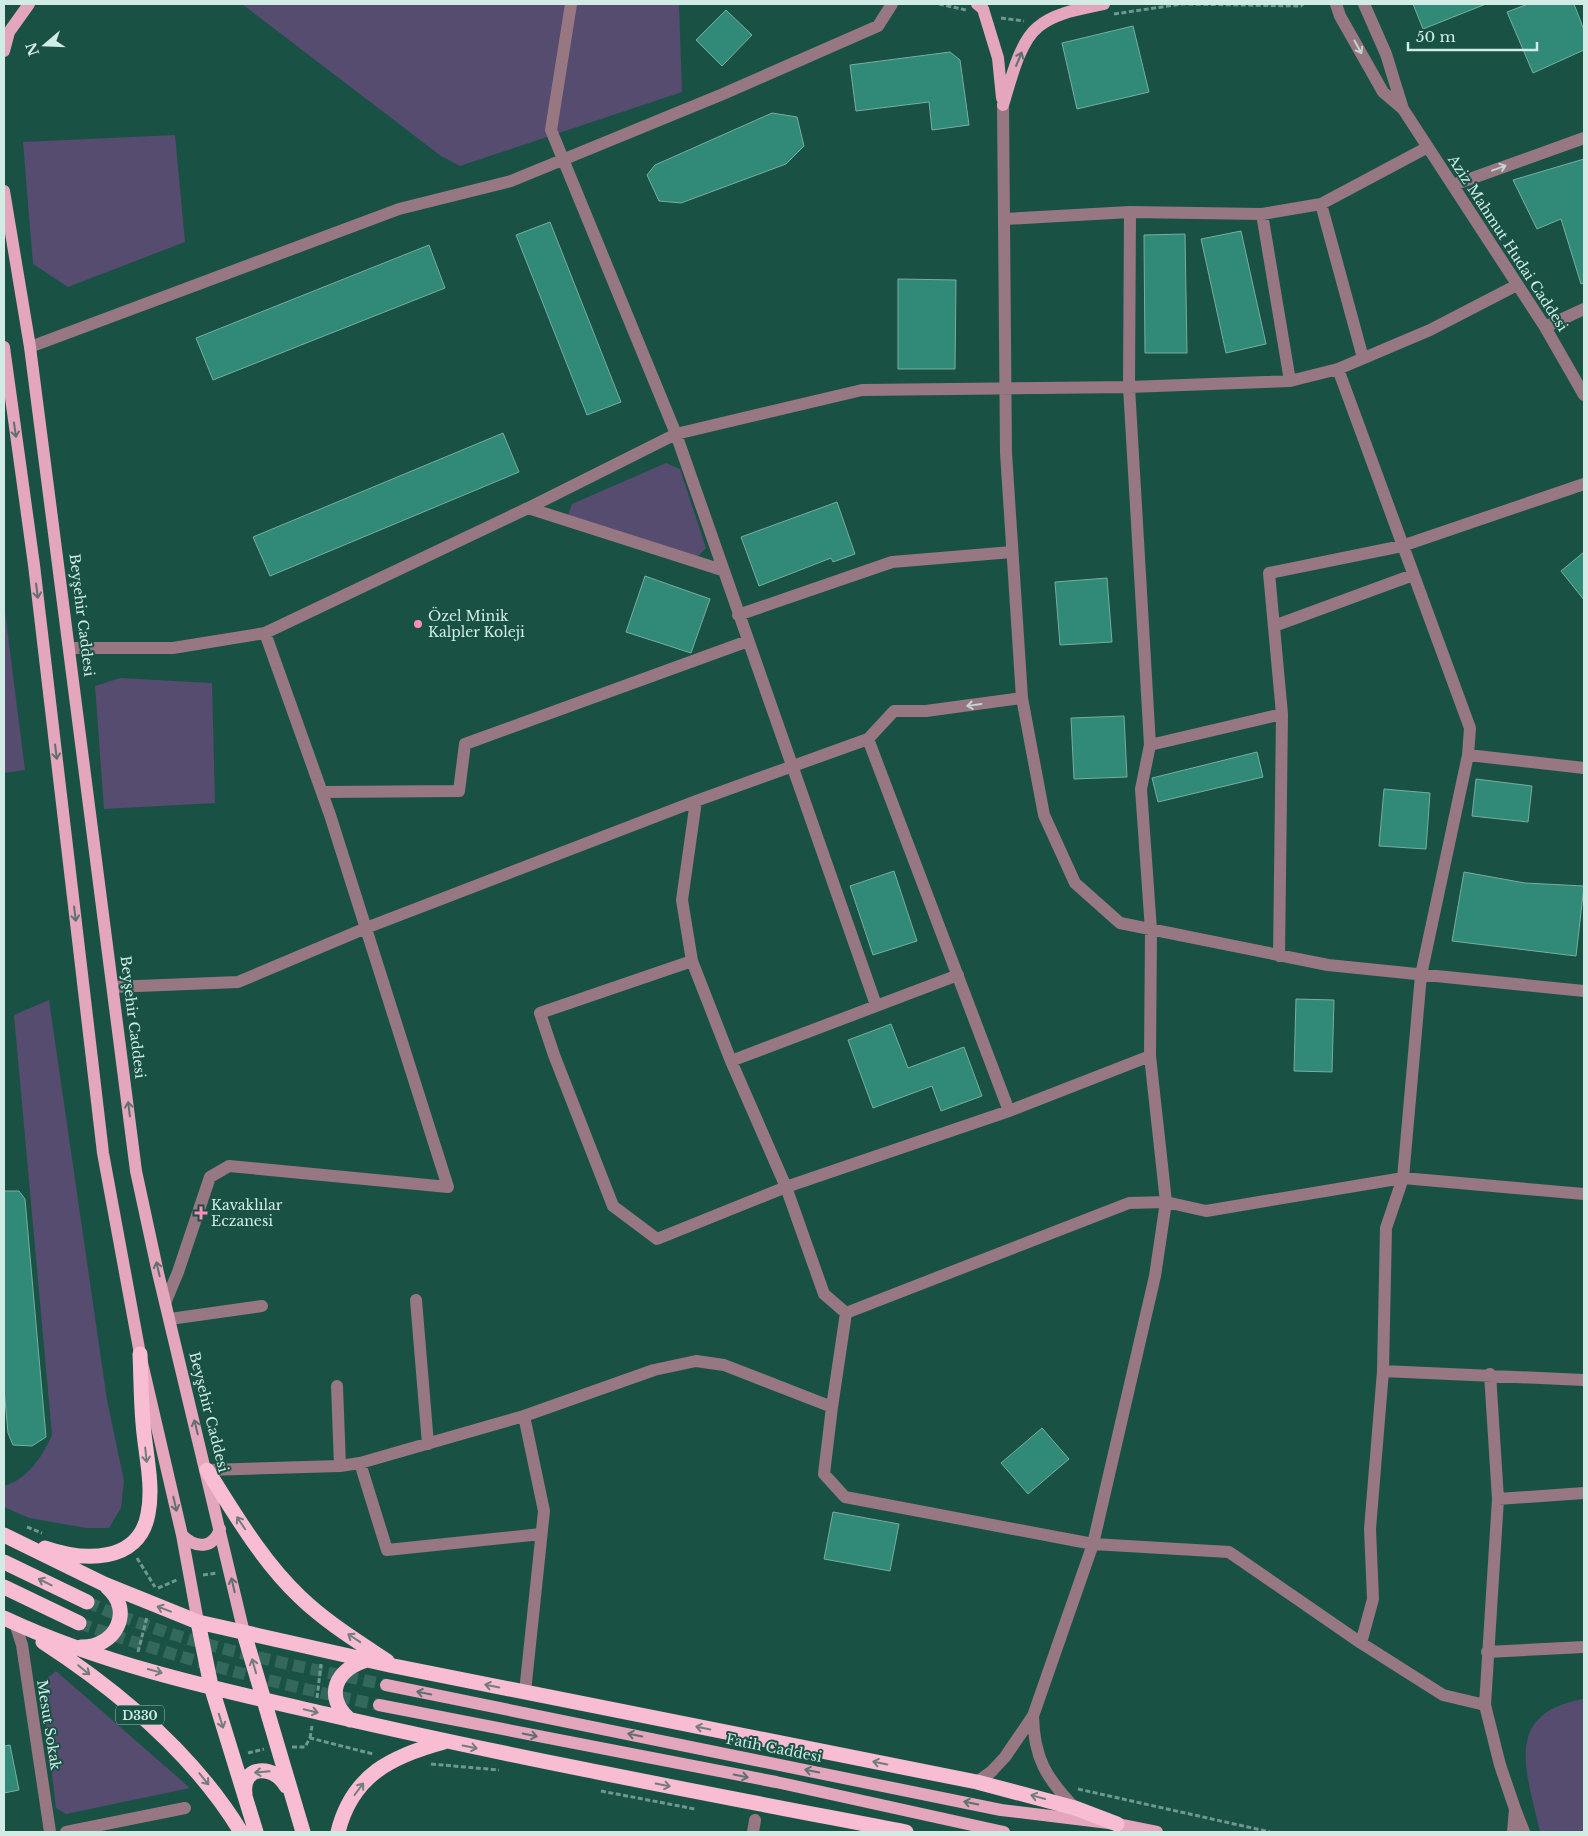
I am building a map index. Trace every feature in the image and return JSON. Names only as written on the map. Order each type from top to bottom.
[{"type":"highway","points":[[4,1534],[57,1552],[88,1557],[110,1555],[130,1546],[144,1529],[149,1514],[150,1489],[143,1423],[140,1354]]},
{"type":"highway","points":[[207,1470],[254,1542],[285,1582],[328,1620],[394,1666]]},
{"type":"highway","points":[[4,1534],[104,1584],[198,1622],[394,1666],[977,1782],[1075,1808],[1118,1824]]},
{"type":"highway","points":[[4,1562],[87,1602]]},
{"type":"highway","points":[[74,1647],[99,1645],[115,1632],[119,1619],[118,1601],[114,1593],[104,1584]]},
{"type":"highway","points":[[4,1587],[79,1623]]},
{"type":"highway","points":[[9,1620],[74,1647],[135,1666],[264,1700],[446,1742],[906,1832]]},
{"type":"highway","name":"D330","points":[[9,1620],[78,1665],[166,1738],[213,1791],[241,1832]]},
{"type":"highway","points":[[198,1622],[211,1686],[256,1832]]},
{"type":"highway","name":"Beyşehir Caddesi","points":[[244,1632],[276,1746],[303,1832]]},
{"type":"highway","points":[[350,1720],[339,1706],[337,1683],[349,1667],[368,1660]]},
{"type":"highway","points":[[338,1832],[345,1809],[368,1777],[393,1759],[446,1742]]},
{"type":"highway","points":[[246,1801],[244,1786],[247,1778],[253,1772],[265,1770],[273,1772],[284,1781],[291,1794]]},
{"type":"main road","points":[[4,51],[9,32],[29,4]]},
{"type":"main road","points":[[981,9],[998,58],[1003,105]]},
{"type":"main road","points":[[1003,105],[1013,71],[1027,39],[1038,27],[1065,13],[1106,9]]},
{"type":"main road","name":"Beyşehir Caddesi","points":[[4,191],[30,347],[136,1171],[244,1632]]},
{"type":"main road","points":[[4,354],[34,566],[103,1153],[120,1255],[140,1354],[182,1536],[198,1622]]},
{"type":"main road","points":[[182,1536],[188,1542],[200,1546],[210,1545],[217,1539],[220,1529]]},
{"type":"main road","name":"Fatih Caddesi","points":[[386,1685],[1001,1810],[1118,1824],[1157,1832]]},
{"type":"main road","points":[[379,1705],[776,1782],[1004,1832]]},
{"type":"street","points":[[571,4],[551,130],[676,434],[722,570],[876,1005]]},
{"type":"street","points":[[30,347],[399,209],[511,180],[723,94],[878,26],[892,4]]},
{"type":"street","name":"Aziz Mahmut Hudai Caddesi","points":[[1336,4],[1340,16],[1383,92],[1403,109]]},
{"type":"street","name":"Aziz Mahmut Hudai Caddesi","points":[[1364,4],[1386,54],[1403,109],[1545,327],[1584,395]]},
{"type":"street","points":[[1003,105],[1006,453],[1022,698],[1044,815],[1075,883],[1120,923],[1151,930],[1328,966],[1584,992]]},
{"type":"street","points":[[1453,185],[1584,138]]},
{"type":"street","points":[[1005,219],[1130,212],[1262,214],[1321,204],[1428,147]]},
{"type":"street","points":[[1321,204],[1364,358]]},
{"type":"street","points":[[977,1782],[991,1772],[1006,1757],[1033,1716],[1093,1544],[1154,1276],[1166,1202],[1150,1056],[1151,930],[1141,789],[1150,744],[1129,387],[1130,212]]},
{"type":"street","points":[[1262,214],[1290,381]]},
{"type":"street","points":[[70,648],[173,648],[265,633],[528,508],[676,434],[862,390],[1129,387],[1290,381],[1338,369],[1430,330],[1517,285]]},
{"type":"street","points":[[1545,327],[1584,310]]},
{"type":"street","points":[[1338,369],[1470,728],[1468,755],[1421,975],[1403,1178],[1386,1228],[1383,1371],[1370,1529],[1374,1598],[1361,1643]]},
{"type":"street","points":[[1279,956],[1282,714],[1269,574],[1402,546],[1584,484]]},
{"type":"street","points":[[528,508],[722,570]]},
{"type":"street","points":[[738,615],[892,562],[1012,552]]},
{"type":"street","points":[[1274,626],[1413,575]]},
{"type":"street","points":[[166,1301],[178,1272],[210,1177],[229,1166],[448,1187],[322,792],[265,633]]},
{"type":"street","points":[[322,792],[459,791],[466,744],[748,641]]},
{"type":"street","points":[[113,987],[238,982],[366,928],[696,802],[868,739],[894,711],[926,712],[1022,698]]},
{"type":"street","points":[[1150,744],[1282,714]]},
{"type":"street","points":[[868,739],[1009,1111]]},
{"type":"street","points":[[1468,755],[1584,768]]},
{"type":"street","points":[[696,802],[682,900],[692,961],[731,1061],[786,1187],[824,1294],[846,1313]]},
{"type":"street","points":[[692,961],[540,1013],[554,1055],[613,1206],[657,1239],[786,1187],[1009,1111],[1150,1056]]},
{"type":"street","points":[[731,1061],[958,975]]},
{"type":"street","points":[[846,1313],[1129,1203],[1166,1202],[1206,1211],[1403,1178],[1584,1194]]},
{"type":"street","points":[[416,1300],[428,1444]]},
{"type":"street","points":[[170,1319],[262,1306]]},
{"type":"street","points":[[846,1313],[824,1474],[845,1497],[1093,1544],[1229,1552],[1361,1643],[1443,1695],[1485,1705]]},
{"type":"street","points":[[207,1470],[340,1466],[360,1463],[524,1416],[654,1370],[696,1362],[724,1365],[832,1407]]},
{"type":"street","points":[[1383,1371],[1490,1374],[1584,1380]]},
{"type":"street","points":[[1490,1374],[1498,1499],[1485,1705],[1500,1765],[1524,1832]]},
{"type":"street","points":[[337,1386],[340,1466]]},
{"type":"street","points":[[524,1416],[544,1512],[525,1692]]},
{"type":"street","points":[[360,1463],[387,1550],[541,1534]]},
{"type":"street","points":[[1498,1499],[1584,1493]]},
{"type":"street","name":"Mesut Sokak","points":[[9,1620],[22,1645],[50,1832]]},
{"type":"street","points":[[1487,1652],[1584,1647]]},
{"type":"street","points":[[1033,1716],[1037,1753],[1053,1784],[1075,1808]]},
{"type":"street","points":[[66,1832],[185,1808]]},
{"type":"street","points":[[1513,1832],[1515,1809]]},
{"type":"path","points":[[939,4],[981,9],[1045,23]]},
{"type":"path","points":[[1106,9],[1182,4],[1301,6],[1303,4]]},
{"type":"path","points":[[130,1546],[156,1589],[175,1580],[230,1572]]},
{"type":"path","points":[[135,1666],[150,1604]]},
{"type":"path","points":[[232,1757],[276,1746],[305,1747],[310,1738],[393,1759]]},
{"type":"path","points":[[429,1764],[469,1766],[508,1772]]},
{"type":"path","points":[[1053,1784],[1270,1832]]},
{"type":"path","points":[[595,1790],[700,1810]]},
{"type":"shaded area","points":[[242,4],[679,4],[682,92],[460,166],[441,156]]},
{"type":"shaded area","points":[[175,135],[185,242],[68,287],[33,264],[23,142]]},
{"type":"shaded area","points":[[666,463],[680,469],[706,548],[697,557],[568,515],[572,504]]},
{"type":"shaded area","points":[[4,604],[25,770],[4,773]]},
{"type":"shaded area","points":[[120,678],[212,683],[215,803],[104,809],[95,686]]},
{"type":"shaded area","points":[[49,1000],[107,1400],[124,1481],[121,1508],[109,1528],[86,1528],[29,1518],[4,1507],[4,1486],[13,1483],[27,1473],[39,1459],[52,1435],[14,1015]]},
{"type":"shaded area","points":[[56,1671],[190,1788],[66,1814],[56,1808],[41,1683]]},
{"type":"shaded area","points":[[1584,1699],[1584,1832],[1540,1832],[1526,1768],[1526,1749],[1530,1732],[1540,1717],[1558,1706]]},
{"type":"building","points":[[1413,4],[1486,4],[1423,29]]},
{"type":"building","points":[[1528,4],[1574,4],[1584,30],[1584,50],[1533,73],[1507,12]]},
{"type":"building","points":[[726,10],[752,35],[722,66],[696,40]]},
{"type":"building","points":[[1133,26],[1149,92],[1077,109],[1062,43]]},
{"type":"building","points":[[950,52],[960,60],[969,125],[932,130],[929,102],[856,111],[850,65]]},
{"type":"building","points":[[772,113],[797,117],[804,146],[786,164],[681,203],[659,201],[647,175],[655,165]]},
{"type":"building","points":[[1584,159],[1584,283],[1581,284],[1561,219],[1537,229],[1513,180]]},
{"type":"building","points":[[550,222],[621,402],[587,415],[516,235]]},
{"type":"building","points":[[1241,231],[1266,344],[1226,353],[1201,239]]},
{"type":"building","points":[[1185,234],[1187,353],[1145,353],[1144,235]]},
{"type":"building","points":[[429,245],[445,288],[213,380],[196,338]]},
{"type":"building","points":[[898,279],[956,280],[955,369],[898,369]]},
{"type":"building","points":[[503,433],[519,472],[270,576],[253,537]]},
{"type":"building","points":[[837,502],[855,554],[833,562],[831,558],[759,586],[741,537]]},
{"type":"building","points":[[1584,552],[1584,600],[1561,571]]},
{"type":"building","points":[[645,576],[710,599],[691,653],[626,632]]},
{"type":"building","points":[[1107,578],[1112,642],[1060,645],[1055,582]]},
{"type":"building","points":[[1124,716],[1127,777],[1074,779],[1071,718]]},
{"type":"building","points":[[1257,752],[1263,777],[1158,802],[1152,778]]},
{"type":"building","points":[[1476,779],[1532,786],[1528,822],[1472,816]]},
{"type":"building","points":[[1384,789],[1430,793],[1426,849],[1379,846]]},
{"type":"building","points":[[894,871],[917,941],[873,955],[850,886]]},
{"type":"building","points":[[1464,872],[1525,883],[1584,886],[1576,956],[1452,941]]},
{"type":"building","points":[[1296,999],[1334,1000],[1332,1072],[1294,1071]]},
{"type":"building","points":[[891,1024],[908,1068],[964,1047],[982,1096],[941,1111],[932,1086],[873,1108],[848,1040]]},
{"type":"building","points":[[4,1191],[19,1191],[25,1199],[46,1437],[32,1446],[13,1445],[8,1433],[4,1389]]},
{"type":"building","points":[[1042,1428],[1069,1459],[1028,1494],[1001,1463]]},
{"type":"building","points":[[833,1512],[899,1524],[890,1571],[824,1559]]},
{"type":"building","points":[[10,1745],[19,1790],[4,1793],[4,1746]]},
{"type":"tunnel","points":[[87,1602],[123,1617],[197,1641],[386,1685]]},
{"type":"tunnel","points":[[79,1623],[153,1648],[228,1670],[379,1705]]},
{"type":"place","name":"Özel Minik Kalpler Koleji","points":[[418,624]]},
{"type":"place","name":"Kavaklılar Eczanesi","points":[[201,1213]]}]
